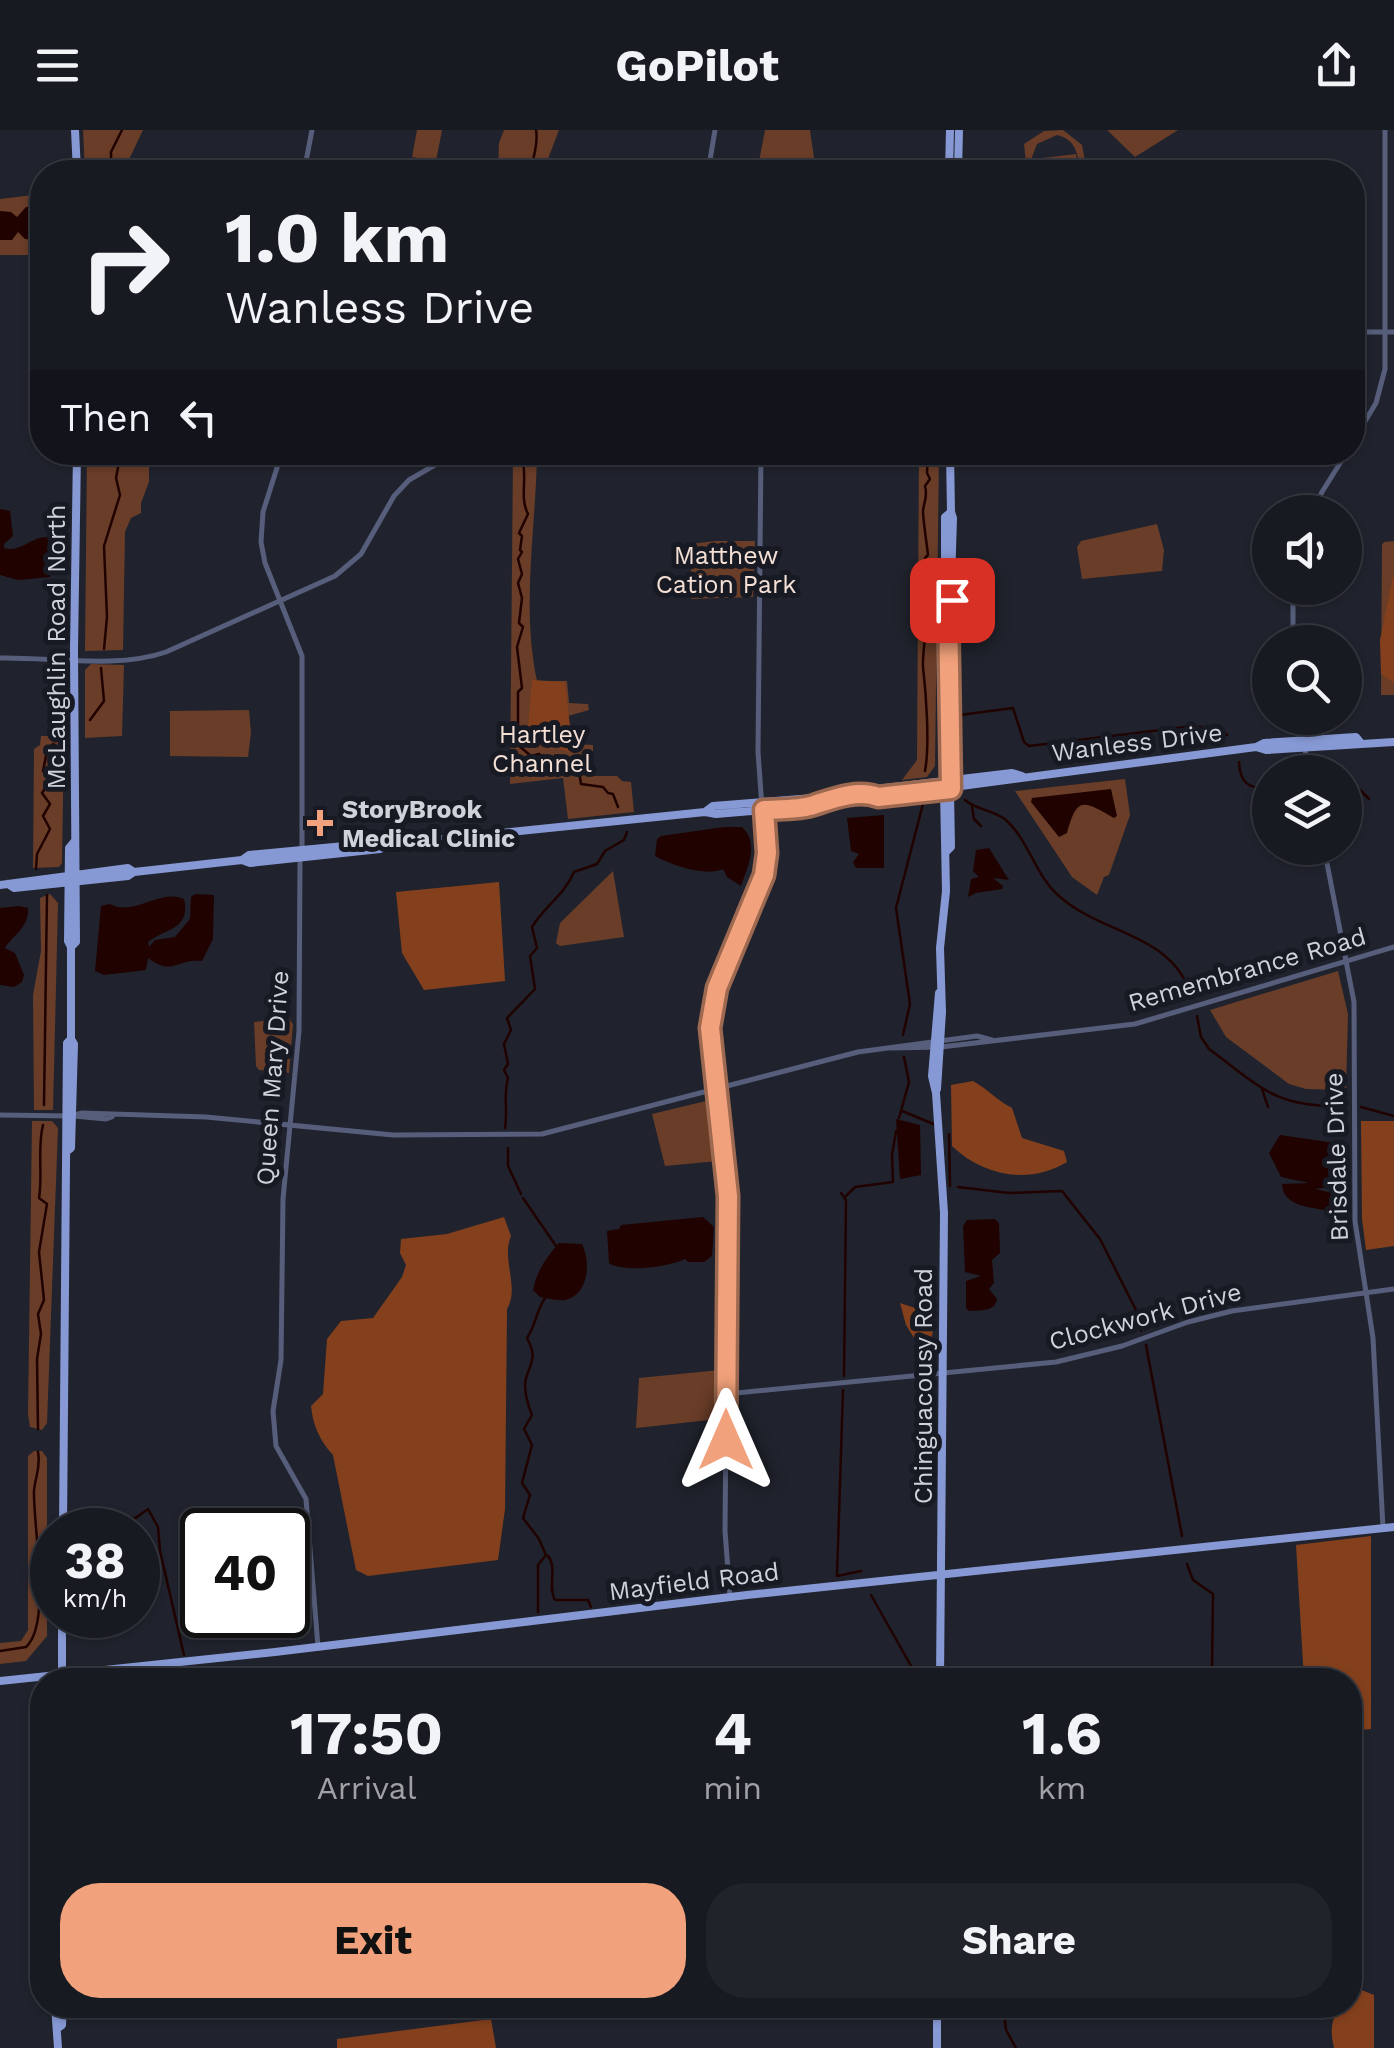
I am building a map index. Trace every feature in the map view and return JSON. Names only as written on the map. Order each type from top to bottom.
[{"type":"main road","points":[[76,130],[76,160]]},
{"type":"main road","points":[[949,160],[950,130]]},
{"type":"main road","points":[[958,130],[958,160]]},
{"type":"main road","name":"McLaughlin Road North","points":[[64,1508],[64,1147],[68,1116],[67,1043],[71,1039],[68,941],[73,878],[69,848],[74,842],[77,465]]},
{"type":"main road","name":"Chinguacousy Road","points":[[940,1668],[944,1213],[932,1076],[946,852],[950,847],[943,740],[949,730],[948,607],[952,600],[954,518],[950,512],[950,465]]},
{"type":"main road","name":"Wanless Drive","points":[[4,884],[14,888],[128,868],[134,872],[242,860],[250,863],[301,854],[380,849],[393,844],[705,812],[716,814],[763,806],[813,806],[822,800],[868,793],[878,797],[1012,773],[1022,776],[1256,747],[1266,750],[1356,738],[1360,742],[1394,742]]},
{"type":"main road","name":"Mayfield Road","points":[[145,1668],[730,1597],[1394,1527]]},
{"type":"main road","points":[[62,1638],[62,1668]]},
{"type":"main road","name":"Mayfield Road","points":[[0,1681],[30,1680]]},
{"type":"main road","points":[[58,2048],[61,2018]]},
{"type":"main road","points":[[937,2018],[937,2048]]},
{"type":"street","points":[[306,160],[312,130]]},
{"type":"street","points":[[710,160],[715,130]]},
{"type":"street","points":[[1365,424],[1385,369],[1385,130]]},
{"type":"street","points":[[1365,332],[1394,332]]},
{"type":"street","name":"Queen Mary Drive","points":[[278,465],[261,530],[265,563],[299,643],[303,668],[300,1031],[283,1199],[281,1360],[272,1412],[276,1446],[306,1499],[318,1647]]},
{"type":"street","points":[[0,658],[114,660],[156,656],[282,602],[335,576],[353,562],[366,547],[394,496],[417,474],[434,465]]},
{"type":"street","points":[[730,1597],[725,1540],[728,1196],[710,1035],[717,988],[764,875],[767,853],[758,752],[761,465]]},
{"type":"street","points":[[1321,495],[1338,465]]},
{"type":"street","points":[[1303,735],[1306,755]]},
{"type":"street","name":"Brisdale Drive","points":[[1327,865],[1354,1002],[1355,1221],[1373,1338],[1383,1528]]},
{"type":"street","name":"Remembrance Road","points":[[0,1115],[106,1119],[206,1116],[392,1135],[542,1134],[883,1048],[977,1036],[992,1040],[1135,1024],[1394,947]]},
{"type":"street","name":"Clockwork Drive","points":[[726,1394],[1065,1361],[1224,1313],[1394,1289]]},
{"type":"green space","points":[[83,130],[143,130],[129,160],[84,160]]},
{"type":"green space","points":[[417,130],[442,130],[436,160],[412,157]]},
{"type":"green space","points":[[504,130],[559,130],[548,160],[498,160]]},
{"type":"green space","points":[[765,130],[810,130],[814,160],[759,160]]},
{"type":"green space","points":[[1063,130],[1082,145],[1085,160],[1078,160],[1073,144],[1057,135],[1037,144],[1032,160],[1026,160],[1024,144],[1044,131]]},
{"type":"green space","points":[[1107,130],[1178,130],[1135,157]]},
{"type":"green space","points":[[1076,154],[1077,160],[1034,160]]},
{"type":"green space","points":[[30,195],[30,255],[0,255],[0,199]]},
{"type":"green space","points":[[87,465],[149,465],[141,513],[131,518],[125,532],[123,650],[85,651]]},
{"type":"green space","name":"Hartley Channel","points":[[513,465],[536,465],[530,624],[537,681],[567,681],[569,703],[588,704],[589,710],[568,716],[573,744],[593,745],[593,776],[617,776],[631,782],[634,812],[568,819],[563,778],[510,784]]},
{"type":"green space","points":[[919,465],[939,465],[935,766],[927,777],[902,780],[917,760]]},
{"type":"green space","points":[[1157,524],[1164,550],[1162,571],[1082,579],[1077,547],[1081,541]]},
{"type":"green space","name":"Matthew Cation Park","points":[[755,541],[753,597],[691,599],[691,544]]},
{"type":"green space","points":[[1394,541],[1394,695],[1381,695],[1382,545]]},
{"type":"green space","points":[[91,664],[124,665],[122,736],[85,738],[85,670]]},
{"type":"green space","points":[[249,710],[248,757],[170,756],[170,711]]},
{"type":"green space","points":[[41,736],[64,736],[62,863],[59,867],[33,868],[34,749],[40,745]]},
{"type":"green space","points":[[1125,779],[1130,815],[1109,875],[1104,877],[1097,895],[1072,877],[1015,791]]},
{"type":"green space","points":[[613,871],[624,937],[560,946],[556,943],[560,923]]},
{"type":"green space","points":[[50,894],[58,903],[53,1110],[34,1110],[33,995],[41,951],[40,898]]},
{"type":"green space","points":[[1338,971],[1348,1014],[1346,1090],[1306,1089],[1289,1084],[1226,1037],[1210,1010]]},
{"type":"green space","points":[[288,1018],[293,1024],[289,1073],[259,1070],[254,1022]]},
{"type":"green space","points":[[710,1100],[715,1111],[718,1161],[665,1166],[652,1114]]},
{"type":"green space","points":[[32,1121],[52,1121],[58,1128],[47,1423],[42,1430],[30,1427],[28,1414]]},
{"type":"green space","points":[[720,1370],[719,1419],[636,1428],[639,1378]]},
{"type":"green space","points":[[42,1451],[47,1458],[47,1508],[30,1508],[30,1638],[45,1638],[26,1661],[0,1664],[0,1643],[21,1641],[28,1630],[28,1456]]},
{"type":"shaded area","points":[[30,206],[30,240],[18,232],[12,240],[0,240],[0,211],[17,217]]},
{"type":"shaded area","points":[[0,509],[10,511],[13,536],[4,548],[47,537],[53,543],[50,577],[18,580],[0,575]]},
{"type":"shaded area","points":[[1394,572],[1394,683],[1381,674],[1380,640]]},
{"type":"shaded area","points":[[532,680],[565,682],[573,753],[527,739]]},
{"type":"shaded area","points":[[1111,789],[1117,816],[1083,805],[1074,813],[1067,833],[1059,837],[1031,802],[1032,798]]},
{"type":"shaded area","points":[[884,815],[884,868],[856,868],[853,862],[859,854],[851,851],[847,818]]},
{"type":"shaded area","points":[[742,827],[750,841],[741,886],[727,877],[723,869],[698,871],[655,856],[661,836]]},
{"type":"shaded area","points":[[989,848],[1009,880],[993,878],[1002,889],[968,897],[971,879],[979,877],[973,871],[976,850]]},
{"type":"shaded area","points":[[499,882],[505,981],[424,990],[402,953],[396,892]]},
{"type":"shaded area","points":[[214,895],[213,939],[202,961],[169,967],[148,958],[146,970],[104,975],[95,971],[101,906],[129,907],[165,897],[184,899],[180,923],[148,942],[149,947],[155,940],[175,937],[190,919],[191,897]]},
{"type":"shaded area","points":[[0,908],[28,908],[26,921],[5,948],[15,953],[24,975],[14,987],[0,985]]},
{"type":"shaded area","points":[[973,1081],[1012,1108],[1022,1138],[1064,1151],[1067,1162],[1037,1173],[1007,1174],[978,1164],[952,1146],[951,1085]]},
{"type":"shaded area","points":[[896,1119],[920,1125],[921,1175],[900,1179]]},
{"type":"shaded area","points":[[1361,1121],[1394,1121],[1394,1246],[1366,1250]]},
{"type":"shaded area","points":[[1280,1135],[1335,1143],[1335,1186],[1315,1189],[1337,1194],[1335,1212],[1288,1198],[1282,1184],[1309,1183],[1281,1177],[1269,1153]]},
{"type":"shaded area","points":[[504,1217],[511,1236],[508,1254],[512,1292],[507,1309],[505,1509],[498,1560],[368,1576],[356,1570],[333,1455],[318,1433],[312,1413],[311,1406],[323,1394],[327,1339],[341,1321],[373,1318],[402,1277],[406,1265],[400,1253],[401,1239],[447,1234]]},
{"type":"shaded area","points":[[703,1217],[714,1227],[712,1256],[704,1262],[685,1259],[635,1268],[609,1263],[607,1231],[621,1225]]},
{"type":"shaded area","points":[[995,1219],[999,1223],[1000,1253],[992,1260],[994,1283],[989,1289],[996,1303],[990,1308],[969,1311],[966,1281],[981,1276],[965,1272],[963,1226],[967,1220]]},
{"type":"shaded area","points":[[559,1243],[582,1244],[587,1259],[583,1285],[565,1300],[540,1297],[533,1290],[543,1265]]},
{"type":"shaded area","points":[[900,1303],[936,1315],[931,1341],[914,1338]]},
{"type":"shaded area","points":[[1371,1536],[1371,1729],[1362,1730],[1362,1668],[1303,1668],[1296,1545]]},
{"type":"shaded area","points":[[1362,1990],[1374,1995],[1374,2048],[1334,2048],[1335,2018],[1362,2018]]},
{"type":"shaded area","points":[[491,2019],[496,2048],[337,2048],[337,2039]]},
{"type":"waterway","points":[[111,160],[122,130]]},
{"type":"waterway","points":[[533,160],[536,130]]},
{"type":"waterway","points":[[104,649],[104,546],[120,495],[116,478],[118,465]]},
{"type":"waterway","points":[[523,465],[528,514],[519,533],[519,623],[523,627],[517,647],[522,688],[518,692],[518,745],[531,756],[539,754],[544,759],[560,763],[565,759],[578,765],[581,784],[603,787],[613,794],[618,807]]},
{"type":"waterway","points":[[925,771],[923,660],[928,555],[923,511],[925,486],[930,479],[927,465]]},
{"type":"waterway","points":[[90,720],[104,701],[101,668]]},
{"type":"waterway","points":[[960,715],[1013,708],[1024,742],[1029,746],[1186,727],[1219,727],[1227,735]]},
{"type":"waterway","points":[[36,869],[37,854],[50,829],[43,816],[50,804],[42,793],[52,779],[43,771],[47,751],[53,744],[61,750]]},
{"type":"waterway","points":[[1239,762],[1241,775],[1252,786]]},
{"type":"waterway","points":[[1362,792],[1369,799]]},
{"type":"waterway","points":[[903,1035],[910,1004],[896,908],[924,800]]},
{"type":"waterway","points":[[965,800],[1006,820],[1059,896],[1168,959],[1182,975],[1191,995]]},
{"type":"waterway","points":[[972,807],[974,819],[981,826]]},
{"type":"waterway","points":[[505,1128],[508,1078],[504,1070],[508,1064],[504,1044],[511,1030],[507,1018],[535,989],[530,956],[537,948],[532,927],[574,872],[597,864],[605,851],[624,840],[627,832]]},
{"type":"waterway","points":[[44,1105],[47,895]]},
{"type":"waterway","points":[[1197,1016],[1201,1037],[1209,1049],[1257,1085],[1285,1099],[1345,1106]]},
{"type":"waterway","points":[[899,1118],[909,1082],[904,1057]]},
{"type":"waterway","points":[[1262,1089],[1268,1107]]},
{"type":"waterway","points":[[1361,1107],[1394,1116]]},
{"type":"waterway","points":[[902,1111],[936,1125]]},
{"type":"waterway","points":[[38,1429],[38,1314],[44,1300],[39,1252],[47,1204],[39,1198],[43,1125]]},
{"type":"waterway","points":[[846,1196],[855,1187],[893,1182],[896,1131]]},
{"type":"waterway","points":[[949,1134],[950,1186]]},
{"type":"waterway","points":[[508,1148],[508,1166],[521,1194]]},
{"type":"waterway","points":[[958,1187],[1009,1193],[1062,1191],[1100,1239],[1138,1314],[1141,1331]]},
{"type":"waterway","points":[[841,1193],[846,1200],[844,1376]]},
{"type":"waterway","points":[[523,1198],[556,1246]]},
{"type":"waterway","points":[[538,1612],[538,1565],[546,1555],[523,1518],[530,1495],[522,1483],[532,1445],[524,1429],[532,1415],[525,1390],[533,1357],[527,1338],[545,1298]]},
{"type":"waterway","points":[[1146,1345],[1182,1536]]},
{"type":"waterway","points":[[843,1390],[837,1576],[861,1571]]},
{"type":"waterway","points":[[0,1651],[26,1647],[38,1618],[34,1491],[38,1452]]},
{"type":"waterway","points":[[160,1551],[184,1655]]},
{"type":"waterway","points":[[548,1556],[555,1600],[588,1600],[591,1607]]},
{"type":"waterway","points":[[1187,1564],[1193,1580],[1213,1594],[1211,1668]]},
{"type":"waterway","points":[[871,1595],[912,1668]]},
{"type":"waterway","points":[[1005,2018],[1016,2048]]},
{"type":"place","name":"StoryBrook Medical Clinic","points":[[320,823]]},
{"type":"route","points":[[726,1440],[728,1196],[710,1028],[717,988],[764,875],[764,810],[813,806],[822,800],[868,793],[878,797],[951,789],[948,607],[952,600]]}]
